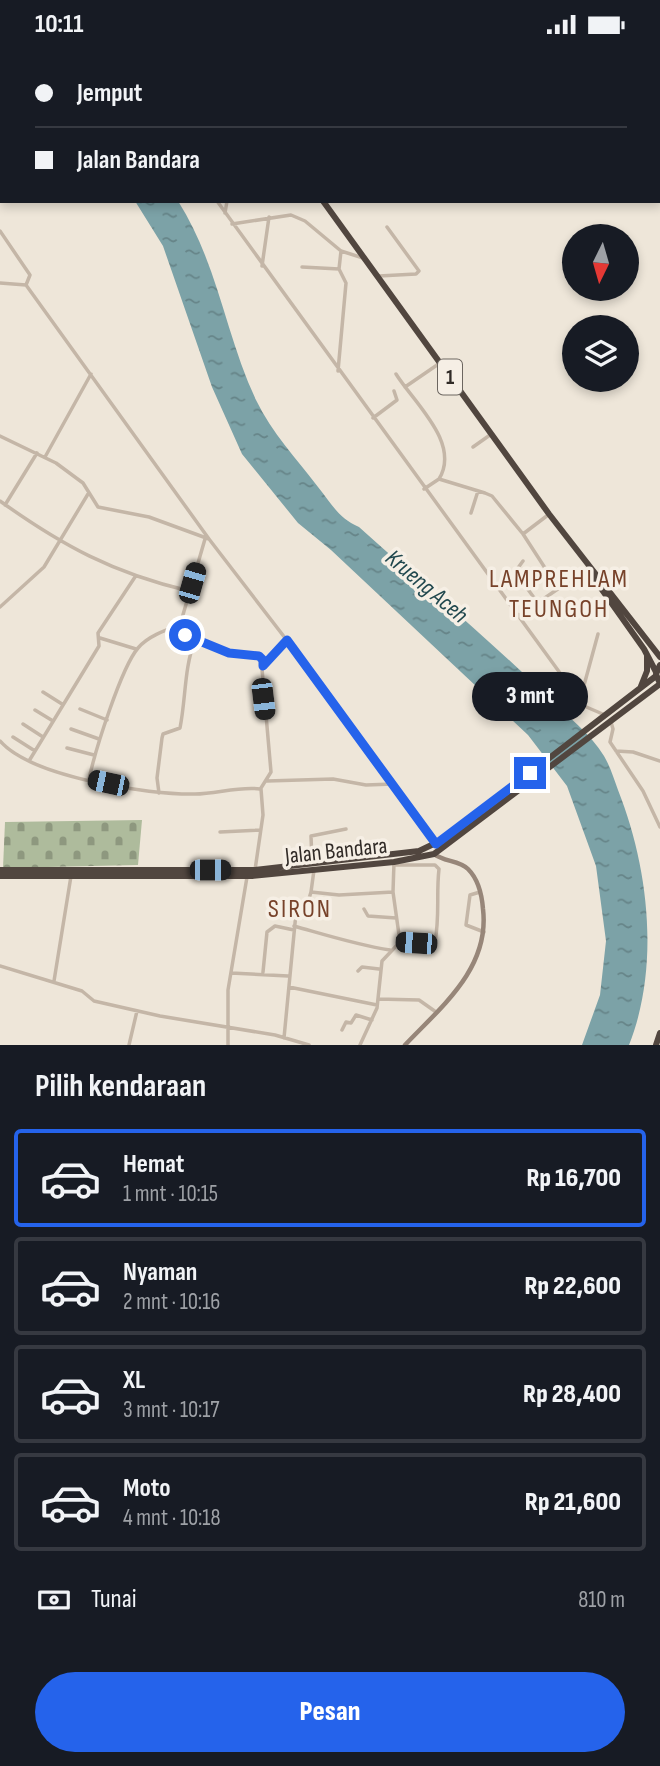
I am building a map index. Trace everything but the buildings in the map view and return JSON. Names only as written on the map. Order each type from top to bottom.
[{"type":"highway","name":"1","points":[[324,203],[549,514],[660,657]]},
{"type":"highway","name":"1","points":[[577,551],[644,649],[657,671],[660,684]]},
{"type":"highway","points":[[638,690],[648,671],[644,649]]},
{"type":"highway","name":"Jalan Bandara","points":[[607,718],[657,671]]},
{"type":"highway","name":"Jalan Bandara","points":[[370,859],[395,863],[437,856],[445,842],[607,718],[660,684]]},
{"type":"highway","name":"Jalan Bandara","points":[[0,876],[247,876],[419,851],[445,842]]},
{"type":"highway","name":"Jalan Bandara","points":[[0,870],[255,870],[313,867]]},
{"type":"highway","points":[[656,1045],[660,1033]]},
{"type":"street","points":[[218,203],[517,617],[588,710],[600,711],[607,718],[613,729],[610,742],[659,818],[660,827]]},
{"type":"street","points":[[225,213],[228,203]]},
{"type":"street","points":[[232,224],[291,215],[300,218],[341,251],[365,258]]},
{"type":"street","points":[[262,266],[269,218]]},
{"type":"street","points":[[377,276],[416,274],[419,271],[387,227]]},
{"type":"street","points":[[0,231],[30,275],[26,285]]},
{"type":"street","points":[[338,372],[346,283],[339,269],[341,251]]},
{"type":"street","points":[[302,267],[339,269]]},
{"type":"street","points":[[0,283],[26,285],[207,539],[287,640],[436,844]]},
{"type":"street","points":[[405,387],[440,363]]},
{"type":"street","points":[[45,457],[91,374]]},
{"type":"street","points":[[396,374],[444,443],[445,463],[439,479],[424,489]]},
{"type":"street","points":[[373,418],[397,400],[394,391]]},
{"type":"street","points":[[473,447],[492,434]]},
{"type":"street","points":[[0,436],[45,457],[83,483],[98,507],[149,517],[207,539]]},
{"type":"street","points":[[5,505],[37,453]]},
{"type":"street","points":[[439,479],[492,496],[523,534],[559,589]]},
{"type":"street","points":[[471,513],[478,491]]},
{"type":"street","points":[[0,607],[44,567],[88,494]]},
{"type":"street","points":[[0,501],[60,542],[135,577],[189,591]]},
{"type":"street","points":[[523,534],[549,514]]},
{"type":"street","points":[[0,741],[14,754],[29,761],[89,779],[159,793],[195,794],[260,789],[271,772],[261,683],[263,660],[259,656],[229,653],[195,640],[181,632],[178,626],[207,539]]},
{"type":"street","points":[[523,561],[515,572],[538,603]]},
{"type":"street","points":[[517,617],[587,569]]},
{"type":"street","points":[[29,761],[99,646],[98,637],[135,577]]},
{"type":"street","points":[[192,583],[201,586],[197,599]]},
{"type":"street","points":[[89,779],[99,739],[137,649],[170,627],[178,626]]},
{"type":"street","points":[[580,700],[598,634]]},
{"type":"street","points":[[98,637],[137,649]]},
{"type":"street","points":[[159,793],[157,778],[162,738],[163,734],[180,728],[187,686],[186,667],[195,640]]},
{"type":"street","points":[[263,666],[287,640]]},
{"type":"street","points":[[43,692],[63,704]]},
{"type":"street","points":[[80,709],[107,720]]},
{"type":"street","points":[[35,710],[52,721]]},
{"type":"street","points":[[23,724],[43,737]]},
{"type":"street","points":[[71,730],[99,739]]},
{"type":"street","points":[[13,737],[35,751]]},
{"type":"street","points":[[66,748],[94,755]]},
{"type":"street","points":[[616,751],[632,752],[660,761]]},
{"type":"street","points":[[267,781],[333,779],[366,785],[393,783]]},
{"type":"street","points":[[255,870],[264,815],[260,789]]},
{"type":"street","points":[[284,1038],[296,913],[307,904],[311,892],[311,837],[346,829]]},
{"type":"street","points":[[220,832],[260,830]]},
{"type":"street","points":[[360,1045],[377,1005],[379,969],[390,950],[400,942],[435,942],[440,911],[436,891],[437,856],[465,867],[480,892],[485,932],[475,964],[405,1045]]},
{"type":"street","points":[[400,942],[393,892],[395,863],[438,866]]},
{"type":"street","points":[[54,982],[71,876]]},
{"type":"street","points":[[228,1045],[232,972],[247,876]]},
{"type":"street","points":[[311,892],[339,895],[393,892]]},
{"type":"street","points":[[480,892],[470,895],[466,923],[471,929],[485,932]]},
{"type":"street","points":[[364,909],[368,916],[396,918]]},
{"type":"street","points":[[262,972],[268,931],[275,926],[330,934],[350,944],[390,950]]},
{"type":"street","points":[[0,966],[84,991],[94,1001],[309,1045]]},
{"type":"street","points":[[358,971],[362,967],[379,969]]},
{"type":"street","points":[[232,972],[262,972],[288,976]]},
{"type":"street","points":[[289,987],[377,1005]]},
{"type":"street","points":[[378,999],[419,1000],[436,1012]]},
{"type":"street","points":[[129,1045],[137,1011]]},
{"type":"street","points":[[342,1030],[346,1022],[351,1023],[356,1015],[372,1020]]},
{"type":"green space","points":[[142,820],[138,865],[3,868],[5,822]]},
{"type":"water","points":[[136,203],[179,203],[203,249],[245,375],[262,412],[336,510],[359,527],[502,654],[586,733],[604,756],[629,820],[643,884],[647,918],[645,983],[639,1015],[629,1045],[582,1045],[600,995],[606,941],[596,866],[567,786],[528,735],[331,550],[298,523],[242,454],[212,387],[163,246]]},
{"type":"district","name":"LAMPREHLAM TEUNGOH","points":[[559,592]]},
{"type":"district","name":"SIRON","points":[[300,908]]},
{"type":"route","points":[[185,635],[229,653],[262,657],[263,666],[287,640],[436,844],[530,773]]},
{"type":"water label","name":"Krueng Aceh","points":[[427,586]]}]
